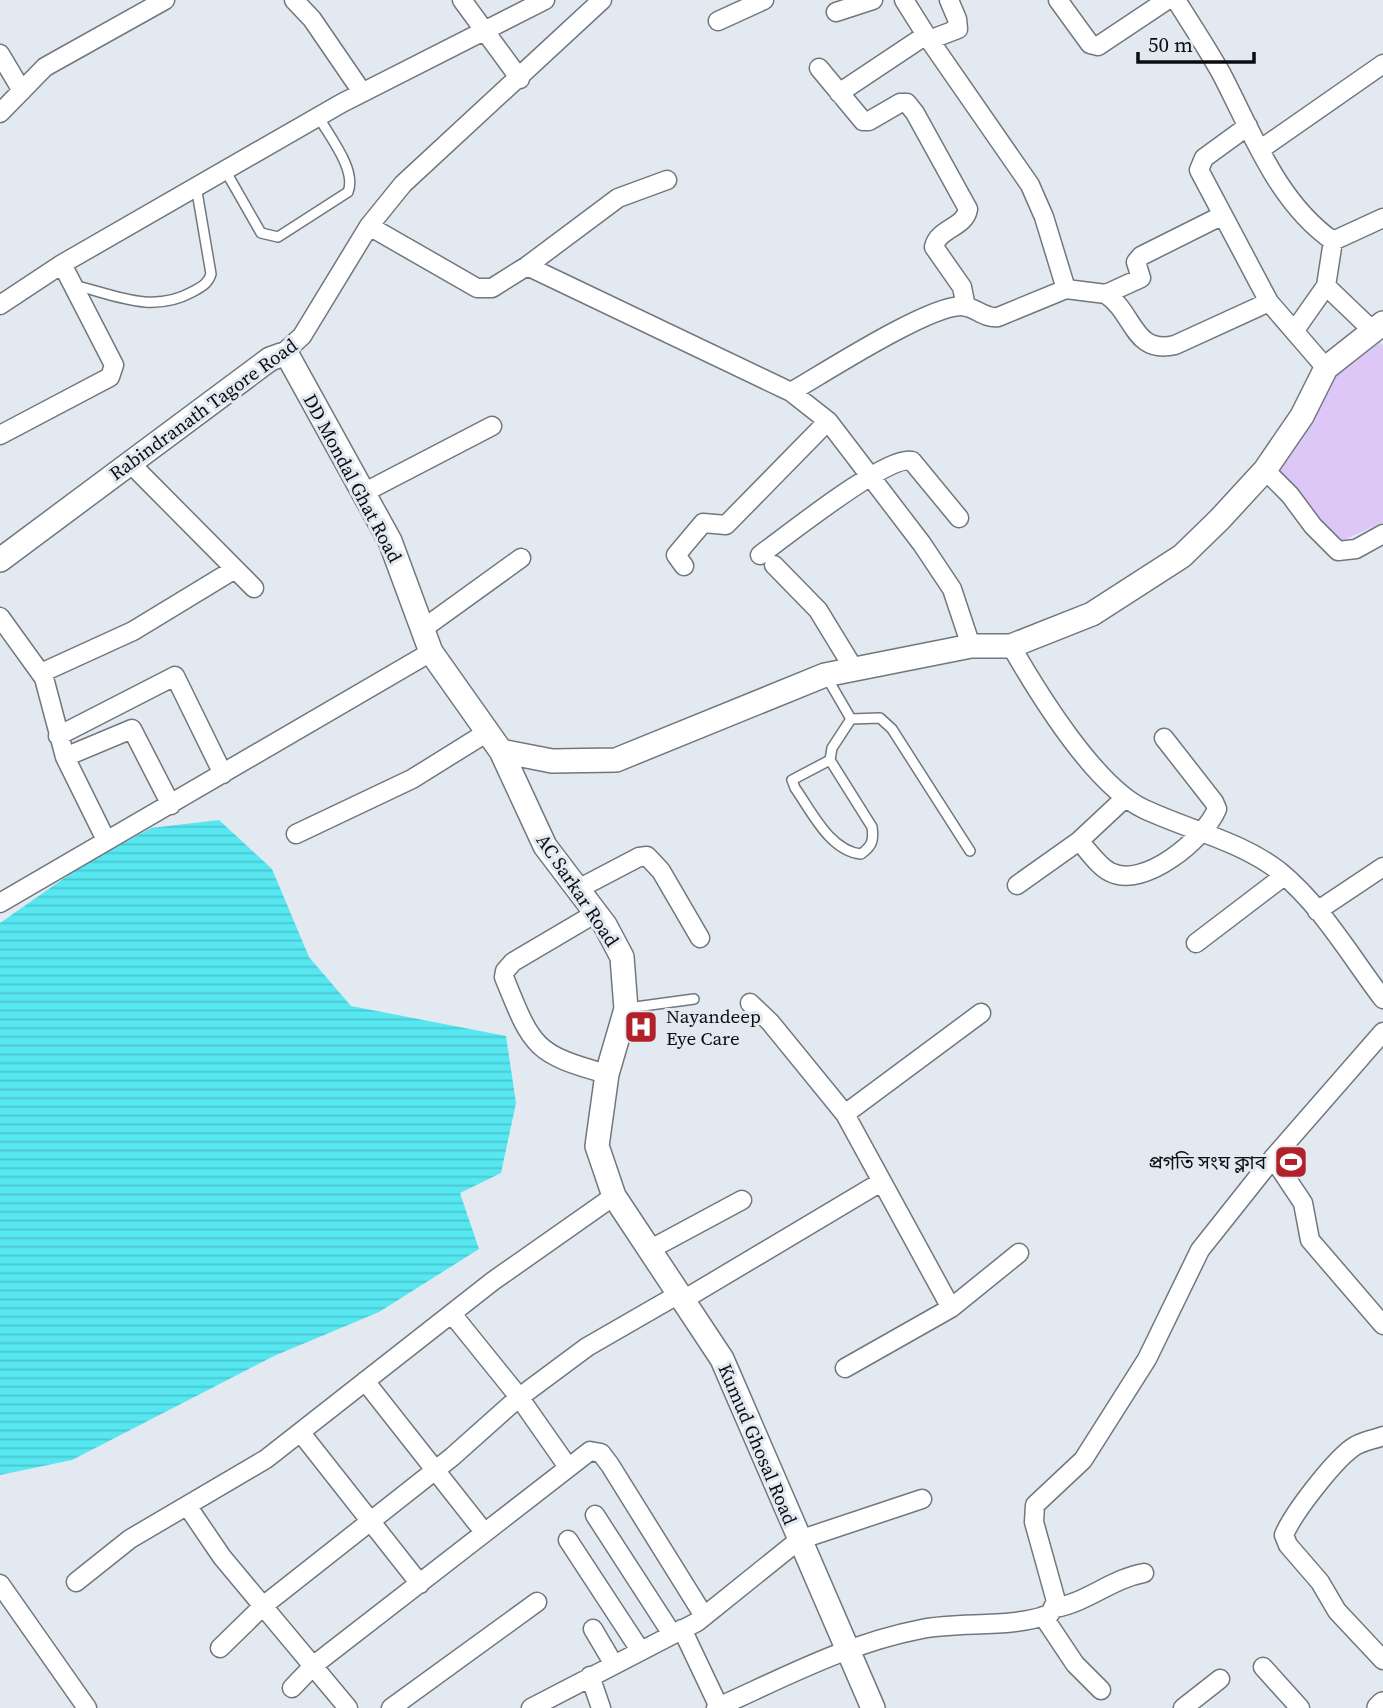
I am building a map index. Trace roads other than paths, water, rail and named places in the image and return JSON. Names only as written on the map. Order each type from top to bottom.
[{"type":"street","points":[[0,113],[45,67],[164,0]]},
{"type":"street","points":[[295,0],[362,92]]},
{"type":"street","points":[[462,0],[520,79]]},
{"type":"street","points":[[0,305],[62,264],[318,116],[545,0]]},
{"type":"street","name":"Rabindranath Tagore Road","points":[[0,560],[270,359],[281,355],[307,328],[369,226],[412,175],[520,79],[602,0]]},
{"type":"street","points":[[718,21],[764,0]]},
{"type":"street","points":[[836,12],[873,0]]},
{"type":"street","points":[[904,0],[1030,185],[1044,217],[1066,289]]},
{"type":"street","points":[[839,93],[928,38],[958,29],[949,0]]},
{"type":"street","points":[[1058,0],[1090,44],[1098,47],[1167,0]]},
{"type":"street","points":[[1176,0],[1219,70],[1290,201],[1314,228],[1332,241]]},
{"type":"street","points":[[0,54],[22,91]]},
{"type":"street","points":[[1261,149],[1383,64]]},
{"type":"street","points":[[819,68],[863,121],[869,121],[900,103],[906,103],[953,177],[968,212],[938,237],[934,247],[962,287],[966,307]]},
{"type":"street","points":[[1248,126],[1200,163],[1199,170],[1269,302],[1326,368]]},
{"type":"street","points":[[369,226],[477,288],[492,288],[618,198],[667,180]]},
{"type":"street","points":[[791,392],[895,331],[951,308],[966,307],[989,318],[998,317],[1066,289],[1107,294],[1141,278],[1136,262],[1141,256],[1223,215]]},
{"type":"street","points":[[1332,241],[1383,218]]},
{"type":"street","points":[[1295,330],[1326,286],[1332,241]]},
{"type":"street","points":[[0,434],[110,377],[113,372],[114,365],[62,264]]},
{"type":"street","points":[[527,265],[791,392],[828,421],[911,528],[951,589],[971,646]]},
{"type":"street","points":[[296,834],[494,742],[552,761],[616,760],[825,675],[971,646],[1011,646],[1092,614],[1182,556],[1265,470],[1302,416],[1326,368],[1378,327],[1326,286]]},
{"type":"street","points":[[1107,294],[1147,344],[1160,348],[1269,302]]},
{"type":"street","name":"DD Mondal Ghat Road","points":[[281,355],[289,358],[390,541],[431,652],[494,742]]},
{"type":"street","points":[[684,566],[676,555],[703,523],[726,525],[828,421]]},
{"type":"street","points":[[365,492],[492,426]]},
{"type":"street","points":[[854,669],[818,610],[767,560],[869,476],[902,460],[912,461],[959,518]]},
{"type":"street","points":[[130,462],[254,588]]},
{"type":"street","points":[[1265,470],[1338,551],[1356,548],[1383,534]]},
{"type":"street","points":[[424,628],[521,558]]},
{"type":"street","points":[[41,673],[133,631],[235,569]]},
{"type":"street","points":[[0,617],[41,673],[65,757],[106,840]]},
{"type":"street","points":[[1011,646],[1035,688],[1101,774],[1125,798],[1254,855],[1284,876],[1317,911],[1383,999]]},
{"type":"street","points":[[0,903],[431,652]]},
{"type":"street","points":[[58,736],[175,676],[223,774]]},
{"type":"street","points":[[65,757],[132,729],[171,805]]},
{"type":"street","points":[[1079,841],[1110,872],[1130,875],[1158,868],[1214,818],[1217,810],[1214,802],[1164,738]]},
{"type":"street","name":"AC Sarkar Road","points":[[494,742],[545,846],[596,913],[622,957],[626,1009],[607,1074],[597,1146],[614,1196]]},
{"type":"street","points":[[1017,886],[1079,841],[1125,798]]},
{"type":"street","points":[[578,889],[639,857],[647,856],[661,871],[700,938]]},
{"type":"street","points":[[1317,911],[1383,867]]},
{"type":"street","points":[[1196,943],[1284,876]]},
{"type":"street","points":[[596,913],[513,962],[505,971],[504,977],[531,1040],[562,1062],[607,1074]]},
{"type":"street","points":[[750,1003],[770,1022],[845,1114],[951,1308]]},
{"type":"street","points":[[845,1114],[981,1013]]},
{"type":"street","points":[[1049,1612],[1056,1601],[1034,1522],[1035,1506],[1083,1460],[1147,1359],[1200,1251],[1273,1158],[1383,1032]]},
{"type":"street","points":[[1273,1158],[1303,1203],[1310,1240],[1383,1325]]},
{"type":"street","points":[[220,1648],[263,1606],[436,1470],[519,1397],[587,1347],[681,1297],[881,1182]]},
{"type":"street","points":[[75,1582],[130,1539],[267,1459],[452,1314],[614,1196]]},
{"type":"street","name":"Kumud Ghosal Road","points":[[614,1196],[722,1359],[821,1586],[845,1649],[873,1708]]},
{"type":"street","points":[[649,1250],[742,1200]]},
{"type":"street","points":[[845,1368],[951,1308],[1019,1253]]},
{"type":"street","points":[[452,1314],[519,1397],[568,1467]]},
{"type":"street","points":[[365,1381],[484,1532]]},
{"type":"street","points":[[301,1433],[336,1474],[369,1521],[420,1584]]},
{"type":"street","points":[[1383,1436],[1359,1443],[1329,1470],[1284,1535],[1288,1545],[1320,1582],[1338,1611],[1383,1660]]},
{"type":"street","points":[[292,1688],[314,1665],[590,1451],[601,1453],[704,1616]]},
{"type":"street","points":[[531,1708],[704,1616],[799,1540],[922,1500]]},
{"type":"street","points":[[188,1507],[222,1557],[348,1708]]},
{"type":"street","points":[[594,1514],[677,1632],[717,1707],[845,1649],[924,1629],[1049,1612],[1082,1602],[1123,1577],[1144,1573]]},
{"type":"street","points":[[568,1540],[640,1650]]},
{"type":"street","points":[[0,1584],[87,1708]]},
{"type":"street","points":[[391,1708],[537,1602]]},
{"type":"street","points":[[1049,1612],[1075,1664],[1101,1690]]},
{"type":"street","points":[[593,1629],[613,1663]]},
{"type":"street","points":[[1263,1667],[1300,1708]]},
{"type":"street","points":[[590,1676],[601,1708]]},
{"type":"street","points":[[1183,1708],[1220,1679]]},
{"type":"street","points":[[1379,1708],[1383,1704]]},
{"type":"lane","points":[[225,170],[261,233],[278,237],[348,192],[351,185],[349,174],[318,116]]},
{"type":"lane","points":[[72,284],[158,304],[184,296],[206,284],[211,274],[196,186]]},
{"type":"lane","points":[[825,675],[851,719]]},
{"type":"lane","points":[[851,719],[880,718],[892,729],[971,851]]},
{"type":"lane","points":[[830,760],[798,774],[792,780],[838,847],[849,853],[861,854],[870,847],[874,838],[872,827],[830,760],[832,748],[851,719]]},
{"type":"lane","points":[[626,1009],[694,999]]},
{"type":"water","points":[[219,820],[272,869],[309,957],[351,1006],[506,1036],[516,1103],[501,1173],[460,1193],[479,1249],[379,1312],[274,1356],[72,1460],[0,1475],[0,923],[83,865],[151,828]]},
{"type":"place","name":"Nayandeep Eye Care","points":[[641,1027]]},
{"type":"place","name":"প্রগতি সংঘ ক্লাব","points":[[1291,1162]]}]
